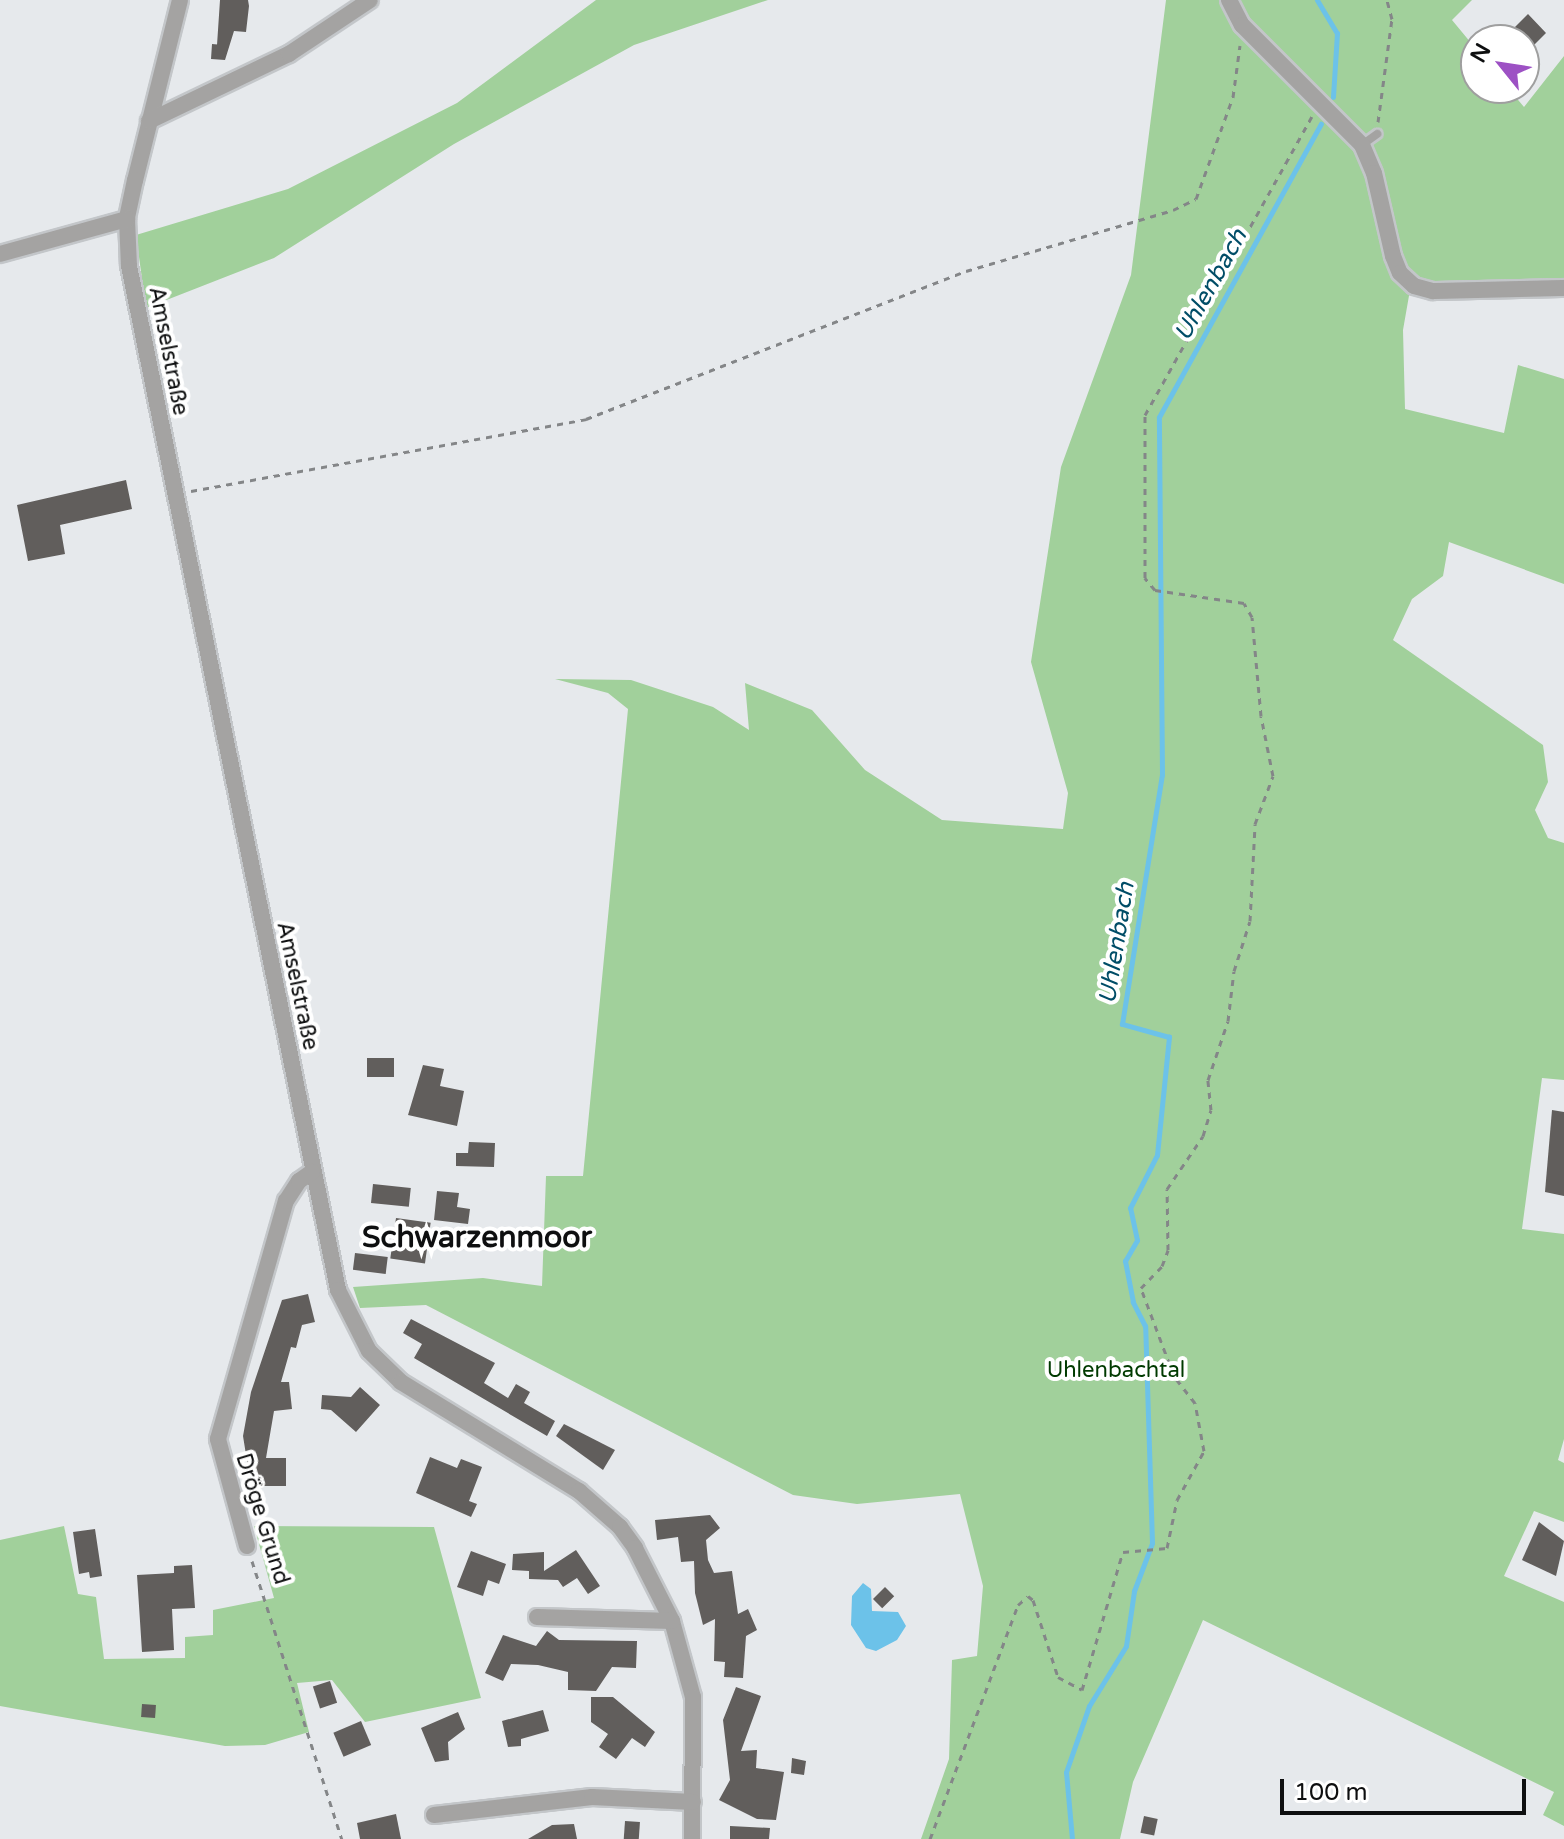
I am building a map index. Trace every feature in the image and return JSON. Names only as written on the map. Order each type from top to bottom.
[{"type":"street","name":"Amselstraße","points":[[180,0],[127,219],[136,309],[338,1290],[369,1351],[401,1382],[603,1510],[635,1548],[672,1621],[693,1697],[692,1839]]},
{"type":"street","points":[[149,121],[289,54],[370,0]]},
{"type":"street","points":[[1229,0],[1242,25],[1362,145],[1374,173],[1393,256],[1400,273],[1414,286],[1433,291],[1564,288]]},
{"type":"street","points":[[0,254],[127,219]]},
{"type":"street","name":"Dröge Grund","points":[[247,1546],[218,1439],[286,1201],[312,1172]]},
{"type":"street","points":[[537,1617],[672,1621]]},
{"type":"street","points":[[434,1815],[592,1797],[693,1802]]},
{"type":"lane","points":[[1362,145],[1377,134]]},
{"type":"path","points":[[1377,134],[1392,19],[1387,0]]},
{"type":"path","points":[[175,494],[586,419],[966,271],[1173,210],[1196,199],[1233,97],[1242,25]]},
{"type":"path","points":[[930,1839],[993,1663],[1018,1605],[1028,1596],[1058,1677],[1082,1690],[1123,1552],[1167,1548],[1177,1500],[1204,1451],[1195,1403],[1174,1376],[1141,1288],[1162,1266],[1168,1250],[1167,1189],[1203,1136],[1211,1110],[1208,1080],[1228,1021],[1234,971],[1250,921],[1255,824],[1273,776],[1261,716],[1252,617],[1244,603],[1155,590],[1145,578],[1142,542],[1144,434],[1151,398],[1320,102]]},
{"type":"path","name":"Dröge Grund","points":[[247,1546],[342,1839]]},
{"type":"green space","points":[[596,0],[768,0],[634,45],[454,144],[274,258],[146,308],[136,235],[288,189],[457,103]]},
{"type":"green space","name":"Uhlenbachtal","points":[[1166,0],[1472,0],[1452,20],[1460,30],[1460,104],[1521,104],[1524,107],[1526,104],[1540,104],[1540,87],[1564,56],[1564,282],[1410,290],[1403,330],[1405,409],[1504,433],[1518,365],[1564,379],[1564,584],[1449,542],[1443,576],[1412,599],[1393,640],[1543,745],[1548,782],[1535,810],[1548,838],[1564,843],[1564,1080],[1542,1078],[1522,1229],[1564,1234],[1564,1439],[1558,1460],[1564,1463],[1564,1522],[1534,1511],[1504,1576],[1564,1602],[1564,1826],[1543,1815],[1554,1792],[1203,1620],[1133,1782],[1120,1839],[921,1839],[949,1759],[952,1660],[977,1656],[983,1586],[960,1494],[857,1504],[793,1495],[426,1305],[360,1308],[353,1287],[483,1278],[542,1286],[546,1176],[583,1176],[628,709],[608,693],[555,679],[631,680],[713,707],[749,730],[745,683],[812,710],[865,770],[942,820],[1063,829],[1068,793],[1031,662],[1061,467],[1131,275]]},
{"type":"green space","points":[[64,1526],[78,1594],[96,1597],[104,1659],[185,1658],[185,1637],[213,1635],[213,1610],[274,1598],[254,1526],[434,1527],[481,1698],[365,1722],[332,1680],[297,1683],[309,1732],[265,1745],[225,1746],[0,1706],[0,1540]]},
{"type":"water","points":[[863,1583],[871,1589],[872,1611],[898,1612],[906,1626],[897,1640],[876,1651],[866,1648],[851,1625],[852,1596]]},
{"type":"building","points":[[220,0],[248,0],[246,32],[234,31],[225,60],[211,59],[212,44],[217,44]]},
{"type":"building","points":[[1528,14],[1537,24],[1518,24]]},
{"type":"building","points":[[126,480],[132,509],[60,525],[65,554],[28,561],[17,505]]},
{"type":"building","points":[[367,1058],[394,1058],[394,1077],[367,1077]]},
{"type":"building","points":[[423,1065],[444,1069],[440,1086],[464,1091],[457,1126],[408,1115]]},
{"type":"building","points":[[1552,1110],[1564,1112],[1564,1196],[1545,1192]]},
{"type":"building","points":[[469,1142],[495,1143],[494,1167],[456,1166],[456,1153],[468,1153]]},
{"type":"building","points":[[373,1184],[411,1188],[409,1207],[371,1203]]},
{"type":"building","points":[[437,1191],[459,1193],[457,1207],[470,1209],[468,1224],[434,1220]]},
{"type":"building","points":[[396,1218],[431,1223],[425,1263],[390,1259]]},
{"type":"building","points":[[355,1253],[388,1257],[386,1274],[353,1270]]},
{"type":"building","points":[[308,1294],[315,1322],[302,1325],[296,1348],[291,1347],[281,1382],[289,1382],[292,1409],[274,1411],[266,1458],[286,1458],[286,1486],[251,1486],[243,1436],[251,1392],[282,1300]]},
{"type":"building","points":[[411,1319],[495,1363],[484,1383],[508,1398],[516,1384],[530,1392],[524,1403],[555,1421],[547,1436],[414,1358],[422,1344],[403,1333]]},
{"type":"building","points":[[360,1387],[380,1405],[356,1432],[331,1410],[321,1409],[322,1395],[351,1397]]},
{"type":"building","points":[[564,1424],[615,1450],[603,1470],[556,1436]]},
{"type":"building","points":[[430,1457],[457,1468],[461,1459],[482,1467],[469,1501],[477,1504],[471,1517],[416,1493]]},
{"type":"building","points":[[710,1515],[720,1528],[706,1540],[708,1560],[714,1573],[732,1571],[738,1614],[748,1609],[757,1630],[746,1636],[743,1678],[724,1677],[725,1662],[714,1661],[715,1619],[703,1625],[695,1593],[694,1561],[681,1562],[678,1537],[657,1540],[655,1520]]},
{"type":"building","points":[[1539,1522],[1564,1541],[1556,1576],[1522,1560]]},
{"type":"building","points":[[95,1529],[102,1576],[90,1578],[89,1572],[79,1574],[73,1532]]},
{"type":"building","points":[[576,1550],[600,1586],[588,1594],[577,1578],[563,1587],[558,1580],[529,1579],[529,1571],[512,1570],[513,1554],[544,1552],[544,1571]]},
{"type":"building","points":[[471,1551],[506,1564],[499,1584],[488,1580],[483,1596],[457,1587]]},
{"type":"building","points":[[192,1565],[195,1608],[172,1609],[174,1650],[142,1652],[137,1575],[174,1573],[174,1566]]},
{"type":"building","points":[[885,1587],[894,1596],[882,1608],[873,1599]]},
{"type":"building","points":[[547,1631],[559,1640],[637,1641],[636,1668],[612,1667],[596,1691],[568,1690],[568,1672],[538,1665],[511,1664],[503,1681],[485,1673],[503,1635],[536,1646]]},
{"type":"building","points":[[330,1681],[337,1703],[320,1708],[313,1687]]},
{"type":"building","points":[[736,1687],[761,1696],[741,1751],[757,1750],[756,1768],[784,1772],[776,1820],[757,1819],[719,1800],[730,1780],[723,1720]]},
{"type":"building","points":[[591,1697],[613,1697],[655,1732],[645,1747],[632,1738],[616,1759],[599,1747],[608,1734],[591,1722]]},
{"type":"building","points":[[142,1704],[156,1705],[155,1718],[141,1717]]},
{"type":"building","points":[[543,1710],[549,1731],[521,1739],[521,1746],[508,1747],[502,1721]]},
{"type":"building","points":[[458,1712],[465,1729],[448,1742],[449,1760],[435,1762],[421,1728]]},
{"type":"building","points":[[361,1721],[371,1745],[344,1757],[333,1733]]},
{"type":"building","points":[[792,1758],[806,1761],[804,1775],[791,1773]]},
{"type":"building","points":[[396,1814],[401,1839],[360,1839],[357,1823]]},
{"type":"building","points":[[1144,1816],[1158,1819],[1154,1836],[1140,1833]]},
{"type":"building","points":[[625,1821],[640,1822],[639,1839],[624,1839]]},
{"type":"building","points":[[574,1824],[577,1839],[528,1839],[552,1825]]},
{"type":"building","points":[[730,1826],[770,1828],[769,1839],[730,1839]]},
{"type":"waterway","name":"Uhlenbach","points":[[1317,0],[1337,33],[1333,97]]},
{"type":"waterway","name":"Uhlenbach","points":[[1072,1839],[1066,1772],[1089,1706],[1126,1646],[1134,1591],[1152,1543],[1145,1326],[1133,1302],[1125,1261],[1137,1240],[1130,1208],[1157,1155],[1169,1037],[1122,1024],[1162,775],[1159,417],[1321,124]]},
{"type":"district","name":"Schwarzenmoor","points":[[477,1238]]}]
